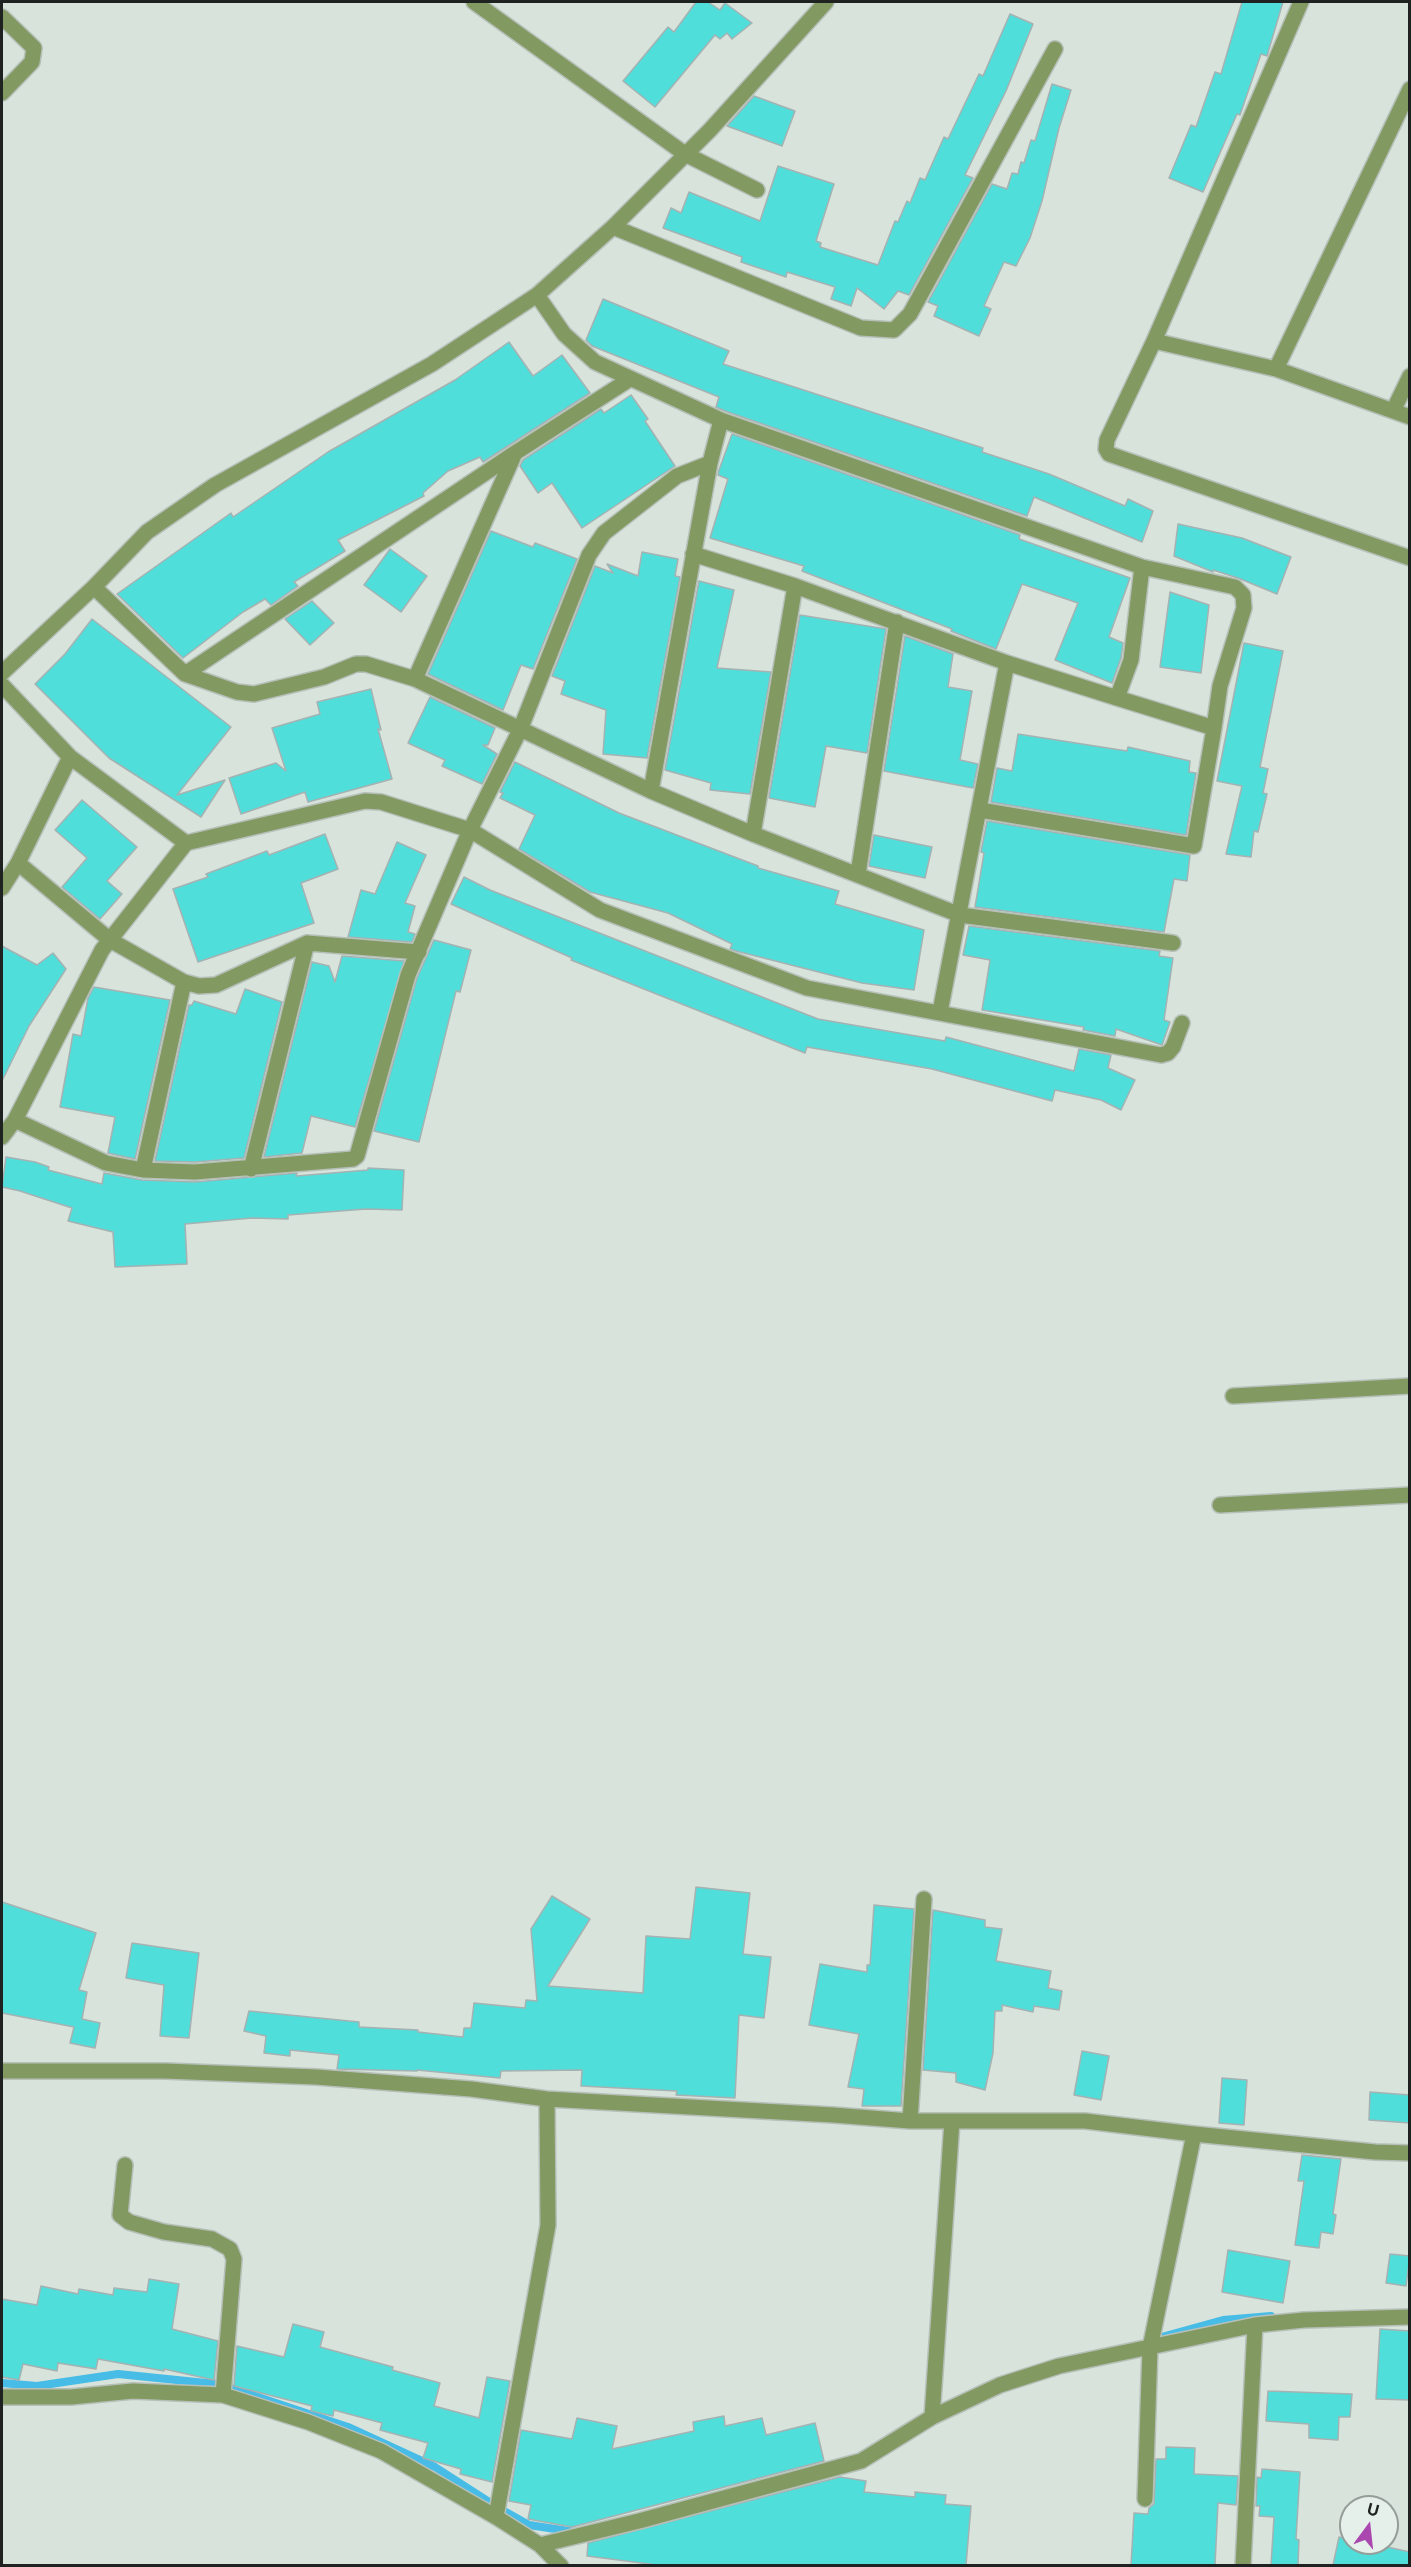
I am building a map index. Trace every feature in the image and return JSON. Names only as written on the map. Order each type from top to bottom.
[{"type":"street","points":[[474,2],[685,154],[757,190]]},
{"type":"street","points":[[2,673],[94,587],[147,532],[214,485],[432,364],[537,295],[613,227],[710,130],[826,2]]},
{"type":"street","points":[[1301,2],[1154,341],[1107,440],[1106,449],[1109,454],[1410,558]]},
{"type":"street","points":[[2,17],[34,48],[32,62],[2,93]]},
{"type":"street","points":[[613,227],[861,328],[894,330],[910,314],[1055,49]]},
{"type":"street","points":[[1276,369],[1410,89]]},
{"type":"street","points":[[537,295],[564,334],[595,362],[721,420],[1142,567],[1235,586],[1243,595],[1244,608],[1220,686],[1194,846],[980,810]]},
{"type":"street","points":[[1154,341],[1276,369],[1410,417]]},
{"type":"street","points":[[1393,411],[1410,376]]},
{"type":"street","points":[[185,674],[515,453],[630,379]]},
{"type":"street","points":[[651,791],[710,463],[721,420]]},
{"type":"street","points":[[415,679],[515,453]]},
{"type":"street","points":[[15,1120],[106,1162],[142,1170],[195,1172],[251,1169],[352,1159],[357,1156],[408,975],[470,830],[520,730],[589,555],[604,533],[677,476],[710,463]]},
{"type":"street","points":[[693,554],[795,586],[1006,663],[1214,728]]},
{"type":"street","points":[[1117,698],[1131,660],[1142,567]]},
{"type":"street","points":[[753,834],[795,586]]},
{"type":"street","points":[[94,587],[185,674],[237,692],[254,694],[324,676],[356,664],[366,664],[415,679],[651,791],[753,834],[960,915],[1173,943]]},
{"type":"street","points":[[858,874],[897,622]]},
{"type":"street","points":[[940,1012],[1006,663]]},
{"type":"street","points":[[2,685],[70,757],[186,843]]},
{"type":"street","points":[[2,888],[18,863],[70,757]]},
{"type":"street","points":[[2,1137],[15,1120],[102,950],[186,843],[365,801],[381,802],[470,830],[600,909],[807,988],[1161,1055],[1168,1053],[1173,1047],[1182,1023]]},
{"type":"street","points":[[18,863],[110,940],[184,981],[199,986],[216,985],[308,943],[419,952]]},
{"type":"street","points":[[251,1169],[308,943]]},
{"type":"street","points":[[142,1170],[184,981]]},
{"type":"street","points":[[1233,1396],[1410,1386]]},
{"type":"street","points":[[1220,1505],[1410,1495]]},
{"type":"street","points":[[910,2121],[924,1899]]},
{"type":"street","points":[[2,2071],[165,2071],[316,2077],[547,2098],[910,2121],[1085,2121],[1375,2152],[1410,2153]]},
{"type":"street","points":[[496,2517],[548,2225],[547,2098]]},
{"type":"street","points":[[932,2417],[952,2121]]},
{"type":"street","points":[[1145,2499],[1150,2348],[1194,2134]]},
{"type":"street","points":[[125,2165],[120,2215],[129,2222],[164,2232],[212,2239],[230,2249],[234,2259],[223,2395]]},
{"type":"street","points":[[540,2545],[639,2521],[861,2461],[932,2417],[1010,2382],[1059,2366],[1255,2325],[1304,2320],[1410,2318]]},
{"type":"street","points":[[1243,2565],[1255,2325]]},
{"type":"street","points":[[2,2397],[71,2397],[133,2391],[223,2395],[308,2422],[381,2451],[496,2517],[540,2545],[561,2565]]},
{"type":"building","points":[[696,2],[708,2],[720,10],[725,3],[752,23],[732,39],[727,33],[720,39],[715,35],[655,107],[623,81],[668,27],[674,32]]},
{"type":"building","points":[[1242,2],[1283,2],[1267,56],[1261,54],[1240,115],[1237,114],[1203,192],[1169,178],[1191,125],[1196,127],[1215,72],[1221,74]]},
{"type":"building","points":[[1010,14],[1033,24],[1006,91],[965,175],[973,178],[909,295],[898,291],[884,309],[857,288],[851,306],[831,299],[835,287],[787,272],[786,277],[741,262],[742,257],[663,228],[671,208],[681,213],[689,192],[760,221],[778,166],[834,184],[816,241],[821,243],[820,247],[878,265],[895,221],[898,222],[907,201],[910,203],[920,178],[925,180],[944,137],[948,139],[979,74],[983,76]]},
{"type":"building","points":[[1052,84],[1071,90],[1059,128],[1042,201],[1030,238],[1016,266],[1004,262],[984,306],[991,309],[979,336],[934,316],[938,306],[928,302],[992,184],[1007,189],[1012,173],[1018,174],[1031,140],[1035,141]]},
{"type":"building","points":[[754,96],[795,111],[782,146],[727,126]]},
{"type":"building","points":[[603,299],[729,351],[723,364],[983,448],[982,452],[1049,474],[1125,506],[1128,499],[1153,511],[1142,542],[1034,497],[1027,516],[716,407],[719,397],[592,346],[586,340]]},
{"type":"building","points":[[509,342],[533,376],[562,355],[590,393],[483,462],[480,457],[448,471],[423,493],[424,496],[338,540],[345,551],[294,582],[298,586],[271,605],[265,599],[243,612],[183,658],[117,594],[231,513],[233,517],[328,452],[455,380]]},
{"type":"building","points":[[631,395],[648,419],[645,421],[675,466],[582,528],[552,483],[538,493],[520,466],[523,460],[601,409],[604,413]]},
{"type":"building","points":[[732,434],[1020,535],[1019,539],[1130,578],[1109,637],[1123,643],[1121,658],[1112,683],[1055,660],[1078,603],[1022,584],[996,649],[951,631],[952,629],[802,571],[804,566],[710,538],[728,479],[718,475]]},
{"type":"building","points":[[1178,524],[1242,538],[1291,557],[1277,594],[1174,556]]},
{"type":"building","points":[[491,531],[533,547],[535,543],[577,559],[533,669],[521,665],[503,710],[428,674]]},
{"type":"building","points":[[390,549],[427,576],[401,612],[364,585]]},
{"type":"building","points":[[642,552],[678,559],[675,576],[680,577],[647,758],[603,754],[606,710],[561,694],[565,681],[552,676],[595,566],[613,573],[607,564],[638,576]]},
{"type":"building","points":[[699,581],[734,590],[717,668],[771,672],[750,794],[710,790],[711,783],[665,770]]},
{"type":"building","points":[[1170,592],[1209,605],[1201,673],[1160,667]]},
{"type":"building","points":[[312,601],[334,623],[310,645],[285,619]]},
{"type":"building","points":[[800,615],[886,629],[867,753],[826,746],[815,807],[769,798]]},
{"type":"building","points":[[92,619],[231,727],[177,795],[225,780],[201,817],[109,758],[35,684],[65,654]]},
{"type":"building","points":[[905,636],[953,654],[948,687],[972,691],[960,760],[978,764],[973,788],[884,771]]},
{"type":"building","points":[[1244,643],[1283,651],[1260,767],[1268,769],[1263,793],[1267,794],[1258,832],[1254,831],[1251,857],[1226,854],[1242,786],[1217,781]]},
{"type":"building","points":[[371,689],[381,730],[378,729],[392,779],[308,802],[305,792],[241,814],[229,778],[276,763],[286,771],[272,728],[320,714],[317,702]]},
{"type":"building","points":[[430,697],[495,728],[488,745],[483,745],[497,754],[482,784],[442,766],[445,760],[408,743]]},
{"type":"building","points":[[1018,734],[1127,751],[1128,747],[1190,761],[1189,772],[1196,773],[1186,835],[991,802],[997,768],[1012,771]]},
{"type":"building","points":[[515,762],[619,813],[758,866],[758,868],[839,891],[835,904],[924,930],[914,990],[862,983],[736,951],[730,949],[732,944],[668,913],[590,892],[519,849],[535,815],[500,798],[503,793],[500,792]]},
{"type":"building","points":[[82,800],[137,847],[107,881],[122,894],[100,919],[62,887],[87,858],[55,830]]},
{"type":"building","points":[[987,821],[1190,855],[1187,881],[1174,879],[1164,932],[975,907]]},
{"type":"building","points":[[325,834],[338,869],[301,883],[314,923],[198,962],[173,889],[208,877],[206,874],[267,851],[269,855]]},
{"type":"building","points":[[874,835],[932,847],[925,878],[869,866]]},
{"type":"building","points":[[397,842],[426,855],[405,903],[415,906],[408,932],[415,934],[412,942],[348,937],[361,890],[375,894]]},
{"type":"building","points":[[464,877],[490,890],[818,1019],[945,1041],[946,1037],[1074,1071],[1079,1049],[1111,1055],[1108,1068],[1135,1080],[1121,1110],[1101,1100],[1055,1090],[1052,1101],[932,1069],[807,1047],[805,1053],[571,960],[572,958],[451,904]]},
{"type":"building","points":[[969,926],[1160,951],[1159,956],[1173,958],[1164,1020],[1170,1022],[1162,1045],[1116,1029],[1115,1036],[1083,1030],[1084,1027],[982,1010],[990,960],[963,955]]},
{"type":"building","points":[[434,940],[471,950],[460,992],[456,991],[419,1142],[374,1131],[417,978]]},
{"type":"building","points":[[2,946],[37,965],[53,953],[66,969],[29,1026],[2,1081]]},
{"type":"building","points":[[342,956],[404,961],[355,1127],[311,1116],[302,1153],[264,1157],[312,962],[329,966],[335,982]]},
{"type":"building","points":[[94,987],[170,1000],[135,1159],[108,1153],[115,1117],[60,1107],[73,1034],[81,1036],[88,998]]},
{"type":"building","points":[[245,989],[282,1002],[244,1158],[195,1162],[155,1161],[189,1005],[192,1005],[194,1001],[236,1014]]},
{"type":"building","points":[[6,1157],[35,1162],[49,1167],[48,1170],[102,1184],[104,1173],[142,1180],[195,1182],[297,1173],[296,1176],[368,1170],[368,1168],[404,1170],[402,1210],[366,1209],[288,1215],[288,1219],[252,1218],[185,1224],[187,1264],[115,1267],[113,1232],[68,1221],[72,1208],[2,1187]]},
{"type":"building","points":[[696,1887],[750,1893],[743,1954],[771,1957],[764,2018],[739,2015],[735,2098],[676,2095],[677,2091],[581,2086],[582,2070],[501,2071],[500,2078],[417,2070],[337,2069],[339,2055],[290,2050],[290,2056],[264,2053],[266,2036],[244,2031],[249,2011],[359,2022],[359,2027],[418,2030],[418,2032],[463,2037],[464,2028],[471,2028],[474,2003],[525,2008],[526,2000],[537,2001],[531,1929],[552,1896],[590,1919],[548,1986],[643,1993],[646,1936],[690,1939]]},
{"type":"building","points":[[2,1902],[96,1933],[79,1990],[87,1992],[82,2019],[100,2023],[95,2048],[70,2043],[74,2027],[2,2013]]},
{"type":"building","points":[[874,1905],[914,1909],[901,2106],[862,2106],[864,2089],[848,2087],[859,2034],[809,2025],[820,1964],[867,1972],[867,1965],[870,1965]]},
{"type":"building","points":[[933,1910],[985,1920],[985,1927],[1002,1929],[996,1961],[1051,1971],[1048,1988],[1062,1991],[1059,2010],[1034,2006],[1033,2012],[1002,2005],[1002,2011],[995,2011],[993,2053],[985,2090],[956,2082],[956,2073],[923,2070]]},
{"type":"building","points":[[132,1943],[199,1953],[189,2038],[160,2036],[164,1985],[126,1978]]},
{"type":"building","points":[[1082,2051],[1109,2056],[1101,2100],[1074,2095]]},
{"type":"building","points":[[1222,2078],[1247,2080],[1244,2125],[1219,2123]]},
{"type":"building","points":[[1370,2092],[1410,2095],[1410,2123],[1369,2120]]},
{"type":"building","points":[[1302,2155],[1341,2159],[1333,2214],[1336,2215],[1333,2234],[1321,2232],[1319,2248],[1295,2245],[1304,2181],[1298,2181]]},
{"type":"building","points":[[1228,2250],[1290,2261],[1283,2303],[1222,2292]]},
{"type":"building","points":[[1390,2254],[1410,2256],[1406,2286],[1386,2283]]},
{"type":"building","points":[[149,2279],[179,2284],[172,2329],[218,2341],[214,2380],[164,2369],[164,2371],[98,2359],[96,2369],[58,2363],[57,2371],[23,2364],[19,2380],[2,2377],[2,2299],[37,2305],[41,2286],[78,2294],[79,2289],[113,2295],[114,2288],[147,2292]]},
{"type":"building","points":[[293,2324],[324,2332],[320,2347],[393,2367],[392,2370],[440,2383],[434,2406],[479,2418],[487,2377],[510,2381],[492,2482],[460,2474],[461,2469],[423,2458],[428,2443],[380,2430],[382,2423],[334,2410],[333,2416],[311,2411],[312,2406],[234,2386],[237,2346],[284,2357]]},
{"type":"building","points":[[1380,2329],[1410,2331],[1410,2400],[1376,2399]]},
{"type":"building","points":[[1268,2391],[1352,2394],[1350,2417],[1339,2417],[1338,2440],[1309,2438],[1309,2424],[1266,2421]]},
{"type":"building","points":[[724,2416],[725,2426],[762,2418],[766,2435],[815,2423],[824,2461],[572,2527],[528,2519],[531,2505],[509,2501],[521,2430],[572,2439],[577,2418],[617,2426],[612,2449],[694,2431],[693,2422]]},
{"type":"building","points":[[1166,2447],[1195,2448],[1194,2474],[1238,2476],[1236,2505],[1218,2503],[1215,2565],[1131,2565],[1134,2513],[1148,2514],[1149,2508],[1154,2504],[1156,2459],[1166,2459]]},
{"type":"building","points":[[1262,2469],[1300,2472],[1296,2539],[1299,2540],[1298,2565],[1271,2565],[1274,2517],[1259,2516],[1260,2506],[1256,2506],[1257,2477],[1261,2478]]},
{"type":"building","points":[[840,2477],[866,2481],[864,2492],[915,2497],[915,2492],[946,2495],[945,2504],[971,2506],[966,2565],[657,2565],[587,2556],[588,2543]]},
{"type":"building","points":[[1339,2537],[1339,2555],[1399,2555],[1399,2550],[1410,2552],[1410,2565],[1333,2565]]},
{"type":"waterway","points":[[1158,2338],[1223,2320],[1271,2316]]},
{"type":"waterway","points":[[2,2383],[37,2386],[118,2374],[216,2384]]},
{"type":"waterway","points":[[231,2388],[348,2427],[435,2467],[491,2503]]},
{"type":"waterway","points":[[504,2511],[529,2525],[575,2532]]}]
